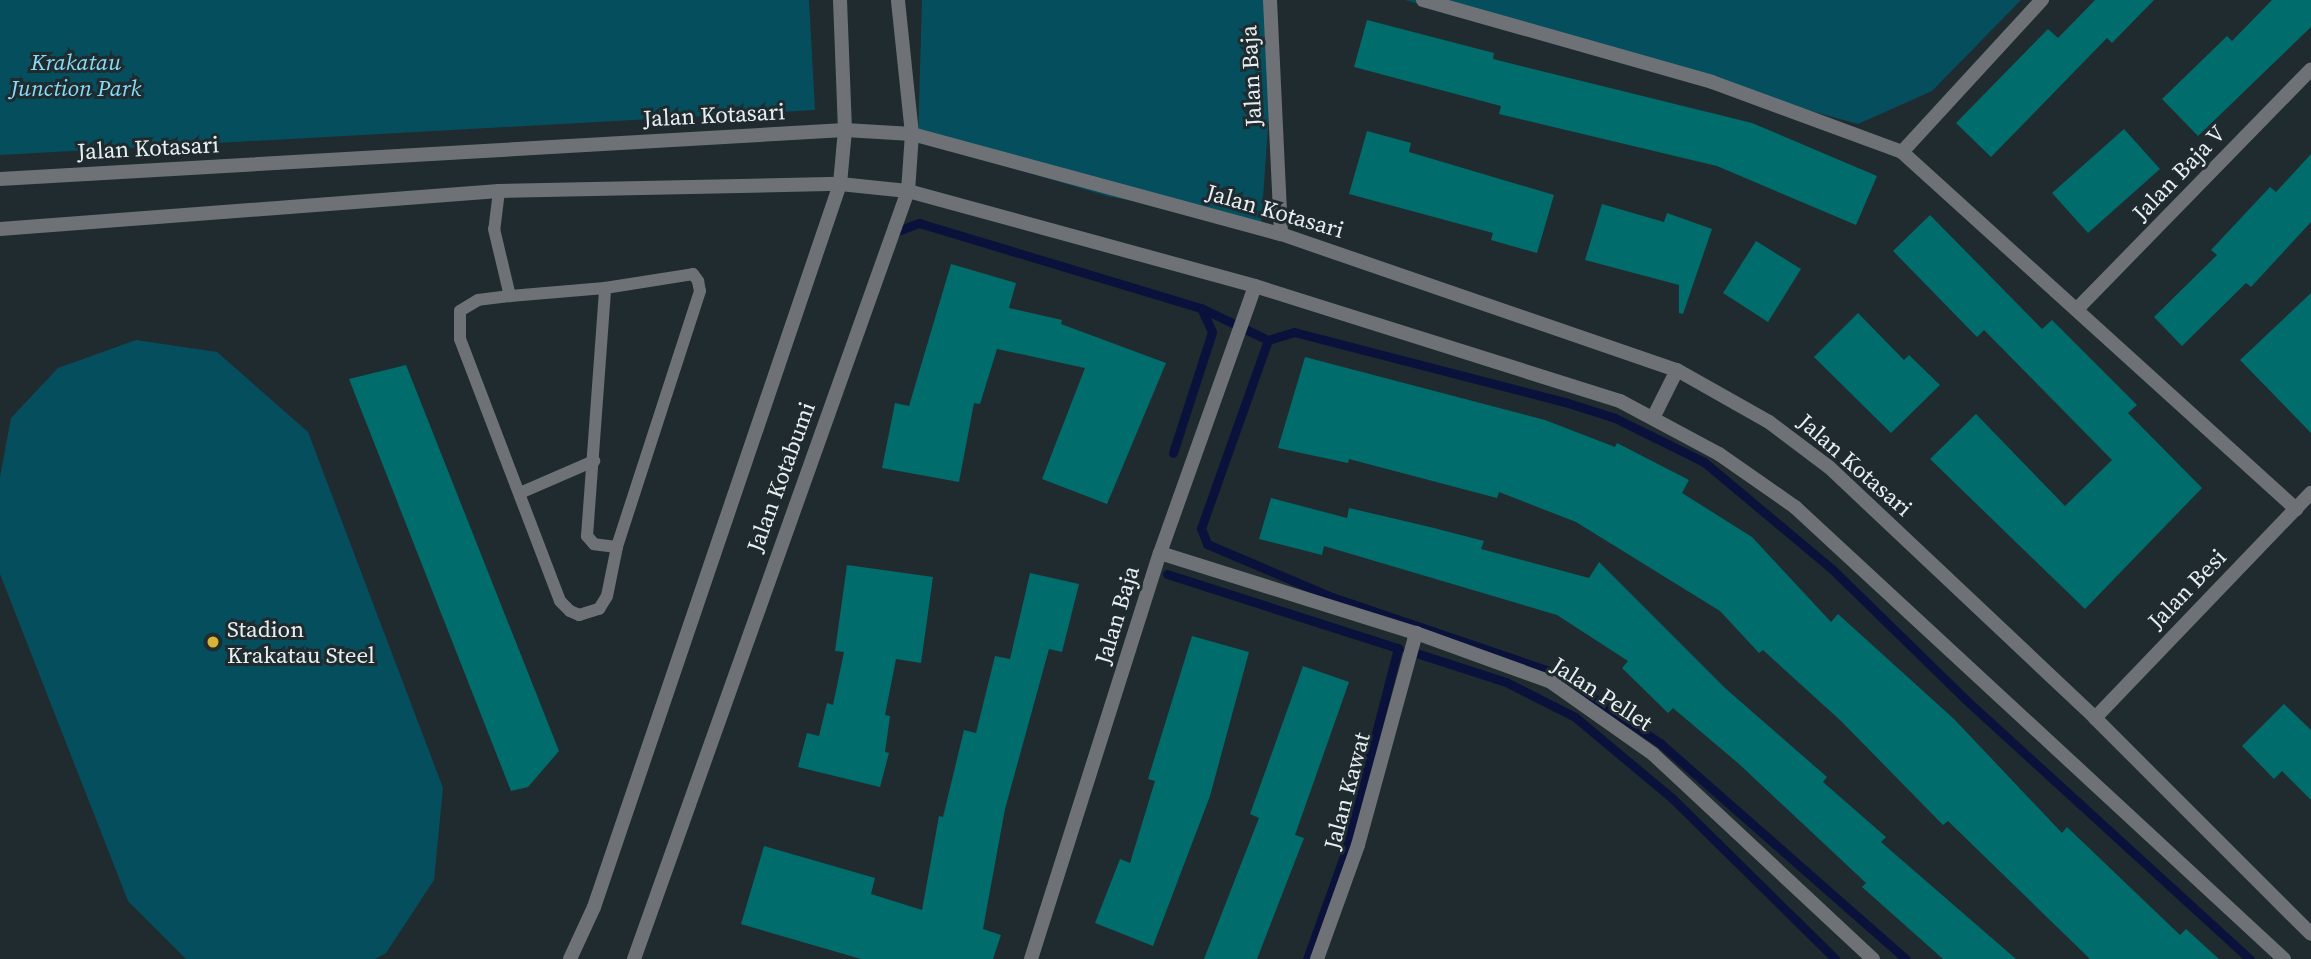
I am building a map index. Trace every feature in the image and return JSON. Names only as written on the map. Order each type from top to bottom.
[{"type":"street","name":"Jalan Kotabumi","points":[[570,959],[594,907],[840,184],[845,130],[840,0]]},
{"type":"street","name":"Jalan Kotabumi","points":[[634,959],[908,191],[912,134],[898,0]]},
{"type":"street","name":"Jalan Baja","points":[[1270,0],[1281,234]]},
{"type":"street","points":[[1423,0],[1712,82],[1902,152],[2079,307],[2296,509]]},
{"type":"street","points":[[1902,152],[2042,0]]},
{"type":"street","name":"Jalan Baja V","points":[[2079,307],[2311,69]]},
{"type":"street","name":"Jalan Kotasari","points":[[0,179],[845,130],[912,134],[1281,234],[1677,370],[1769,422],[1829,467],[2095,718],[2311,934]]},
{"type":"street","points":[[0,229],[499,191],[840,184],[908,191],[1620,401],[1654,416],[1719,454],[1795,507],[2284,959]]},
{"type":"street","name":"Jalan Baja","points":[[1031,959],[1160,553],[1254,291]]},
{"type":"street","points":[[1654,416],[1677,370]]},
{"type":"street","name":"Jalan Besi","points":[[2095,718],[2311,493]]},
{"type":"street","name":"Jalan Pellet","points":[[1160,553],[1411,646],[1551,682],[1653,754],[1873,959]]},
{"type":"street","name":"Jalan Kawat","points":[[1317,959],[1358,845],[1411,646]]},
{"type":"lane","points":[[499,191],[494,229],[510,296]]},
{"type":"lane","points":[[693,274],[700,291],[617,547],[607,596],[599,609],[579,615],[570,611],[560,601],[460,339],[460,311],[478,300],[510,296],[605,288],[693,274]]},
{"type":"lane","points":[[605,288],[587,536],[594,544],[617,547]]},
{"type":"lane","points":[[520,493],[594,461]]},
{"type":"green space","name":"Krakatau Junction Park","points":[[0,0],[809,0],[815,110],[0,155]]},
{"type":"green space","points":[[922,0],[1277,0],[1261,226],[1107,196],[918,140]]},
{"type":"green space","points":[[1405,0],[2021,0],[1932,91],[1858,124]]},
{"type":"green space","points":[[136,340],[217,352],[308,432],[443,788],[434,880],[386,953],[375,959],[186,959],[128,901],[0,574],[0,477],[11,418],[58,368]]},
{"type":"building","points":[[2095,0],[2154,0],[2112,43],[2107,38],[1991,157],[1956,123],[2048,29],[2058,38]]},
{"type":"building","points":[[2272,0],[2311,0],[2311,27],[2198,136],[2162,99],[2227,36],[2232,41]]},
{"type":"building","points":[[1367,20],[1494,53],[1493,59],[1752,123],[1877,176],[1856,225],[1717,166],[1499,114],[1501,106],[1354,67]]},
{"type":"building","points":[[2124,129],[2160,169],[2088,233],[2052,193]]},
{"type":"building","points":[[1367,131],[1411,143],[1409,152],[1554,195],[1537,253],[1491,240],[1493,233],[1349,194]]},
{"type":"building","points":[[2311,154],[2311,222],[2251,287],[2246,283],[2182,346],[2154,317],[2217,255],[2211,250],[2270,187],[2276,192]]},
{"type":"building","points":[[1602,204],[1664,222],[1667,213],[1712,229],[1683,314],[1679,313],[1679,285],[1585,260]]},
{"type":"building","points":[[1930,215],[2042,329],[2052,320],[2137,405],[2128,413],[2202,488],[2085,609],[1930,459],[1976,414],[2065,506],[2112,460],[1984,330],[1977,337],[1893,251]]},
{"type":"building","points":[[1756,241],[1801,269],[1768,322],[1723,293]]},
{"type":"building","points":[[951,264],[1016,283],[1009,308],[1062,320],[1061,324],[1166,363],[1107,504],[1042,479],[1085,368],[997,349],[980,404],[974,403],[959,482],[882,468],[895,403],[909,406]]},
{"type":"building","points":[[2311,293],[2311,433],[2240,360]]},
{"type":"building","points":[[1858,313],[1904,360],[1909,355],[1940,385],[1891,433],[1814,357]]},
{"type":"building","points":[[1305,357],[1545,420],[1615,447],[1617,443],[1689,480],[1682,493],[1752,537],[1831,622],[1838,614],[1954,719],[2062,833],[2067,827],[2180,935],[2186,929],[2219,959],[2090,959],[1948,821],[1943,825],[1841,721],[1763,650],[1759,653],[1720,611],[1576,522],[1499,492],[1497,498],[1349,459],[1348,463],[1278,448]]},
{"type":"building","points":[[406,365],[559,751],[528,787],[511,791],[349,379]]},
{"type":"building","points":[[1271,498],[1347,518],[1349,508],[1430,527],[1484,541],[1481,549],[1589,578],[1599,562],[1725,688],[1827,777],[1823,782],[1886,837],[1881,842],[2016,959],[1943,959],[1862,887],[1866,883],[1739,764],[1673,708],[1668,713],[1622,668],[1628,661],[1557,615],[1324,546],[1322,555],[1259,539]]},
{"type":"building","points":[[847,565],[933,577],[921,663],[896,659],[885,715],[890,716],[885,752],[889,753],[880,787],[798,767],[807,733],[819,736],[827,703],[833,705],[844,652],[835,651]]},
{"type":"building","points":[[1030,573],[1079,584],[1062,652],[1049,649],[1005,809],[983,929],[1001,935],[993,959],[861,959],[741,924],[764,846],[875,878],[871,894],[922,910],[939,816],[943,817],[964,730],[976,733],[995,656],[1010,659]]},
{"type":"building","points":[[1192,636],[1249,652],[1210,796],[1153,946],[1095,923],[1120,859],[1130,863],[1155,781],[1148,779]]},
{"type":"building","points":[[1303,666],[1349,682],[1295,835],[1304,838],[1257,959],[1204,959],[1259,818],[1250,814]]},
{"type":"building","points":[[2284,704],[2311,730],[2311,800],[2282,771],[2274,779],[2242,746]]},
{"type":"waterway","points":[[895,232],[919,223],[1201,308],[1212,332],[1173,453]]},
{"type":"waterway","points":[[1201,308],[1268,340],[1294,332],[1565,402],[1615,418],[1704,462],[1832,569],[1965,699],[2250,959]]},
{"type":"waterway","points":[[1268,340],[1201,528],[1207,544],[1332,597],[1558,674],[1660,743],[1906,959]]},
{"type":"waterway","points":[[1167,574],[1398,648],[1345,853],[1307,959]]},
{"type":"waterway","points":[[1407,650],[1506,682],[1575,717],[1672,798],[1835,959]]},
{"type":"place","name":"Stadion Krakatau Steel","points":[[213,642]]}]
